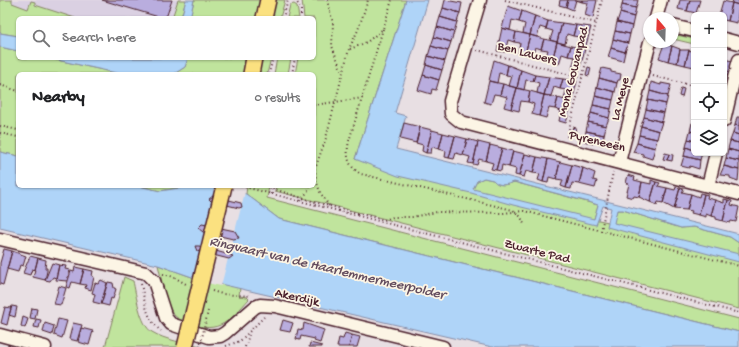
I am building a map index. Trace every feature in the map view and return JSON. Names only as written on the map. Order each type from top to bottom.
[{"type":"main road","points":[[264,16],[268,0]]},
{"type":"main road","points":[[251,72],[254,60]]},
{"type":"main road","points":[[185,347],[224,188]]},
{"type":"street","points":[[467,47],[480,0]]},
{"type":"street","points":[[658,12],[661,0]]},
{"type":"street","points":[[679,27],[691,30]]},
{"type":"street","points":[[727,40],[739,43]]},
{"type":"street","name":"Pyreneeën","points":[[467,47],[450,101],[451,114],[461,122],[739,194]]},
{"type":"street","name":"La Meye","points":[[617,162],[648,48]]},
{"type":"street","points":[[727,108],[737,67]]},
{"type":"street","points":[[708,186],[715,156]]},
{"type":"street","name":"Akerdijk","points":[[0,239],[146,273],[154,281],[166,318],[170,324],[209,337],[220,336],[225,333],[249,310],[260,305],[275,306],[444,347]]},
{"type":"street","points":[[0,334],[45,347]]},
{"type":"path","points":[[284,16],[288,0]]},
{"type":"path","points":[[295,0],[301,8],[301,16]]},
{"type":"path","points":[[327,0],[333,23],[332,46],[342,73]]},
{"type":"path","points":[[316,166],[326,138],[334,102],[349,49],[358,30],[368,0]]},
{"type":"path","points":[[392,0],[347,148],[347,159],[360,174],[492,204],[516,213],[521,217],[524,224]]},
{"type":"path","points":[[505,0],[596,23]]},
{"type":"path","name":"Mona Gowanpad","points":[[564,148],[602,0]]},
{"type":"path","points":[[349,49],[367,42],[383,29]]},
{"type":"path","name":"Ben Lawers","points":[[467,47],[582,78]]},
{"type":"path","points":[[270,72],[272,60]]},
{"type":"path","points":[[292,72],[295,60]]},
{"type":"path","points":[[642,73],[691,85]]},
{"type":"path","points":[[0,85],[16,90]]},
{"type":"path","points":[[316,105],[362,98]]},
{"type":"path","points":[[0,126],[16,130]]},
{"type":"path","points":[[0,133],[16,137]]},
{"type":"path","points":[[600,231],[617,162]]},
{"type":"path","points":[[316,183],[330,209]]},
{"type":"path","name":"Zwarte Pad","points":[[248,188],[739,313]]},
{"type":"path","points":[[271,194],[272,188]]},
{"type":"path","points":[[275,188],[328,206],[384,220],[393,217],[412,217],[437,212],[516,213],[524,211],[739,266]]},
{"type":"path","points":[[301,201],[309,188]]},
{"type":"path","points":[[595,230],[600,227]]},
{"type":"path","points":[[245,347],[249,333]]},
{"type":"shaded area","points":[[0,0],[238,0],[234,16],[16,16],[16,44],[0,41]]},
{"type":"green space","points":[[0,0],[12,0],[12,3],[28,9],[31,1],[35,2],[35,5],[69,16],[16,16],[16,36],[0,33]]},
{"type":"green space","points":[[178,0],[186,0],[182,16],[173,16]]},
{"type":"green space","points":[[194,0],[264,0],[260,16],[190,16]]},
{"type":"green space","points":[[275,0],[285,0],[281,16],[271,16]]},
{"type":"green space","points":[[302,0],[406,0],[355,159],[473,189],[477,181],[484,178],[493,180],[498,184],[505,185],[514,182],[598,205],[594,219],[613,223],[617,210],[623,210],[681,228],[694,227],[730,237],[739,243],[739,309],[275,191],[276,188],[316,188],[316,72],[295,72],[298,60],[316,60],[316,16],[304,16]]},
{"type":"green space","points":[[294,4],[297,6],[299,16],[287,16],[290,5]]},
{"type":"green space","points":[[679,35],[691,38],[691,43],[679,40]]},
{"type":"green space","points":[[0,47],[16,51],[16,60],[57,60],[112,72],[16,72],[16,156],[0,152]]},
{"type":"green space","points":[[187,60],[248,60],[246,72],[177,72],[185,67]]},
{"type":"green space","points":[[260,60],[270,60],[268,72],[257,72]]},
{"type":"green space","points":[[277,60],[291,60],[288,72],[274,72]]},
{"type":"green space","points":[[147,188],[179,188],[160,191]]},
{"type":"green space","points":[[247,188],[269,188],[267,198],[739,319],[739,332],[279,219],[246,194]]},
{"type":"green space","points":[[158,265],[192,277],[240,288],[239,296],[247,297],[249,299],[230,319],[224,323],[209,328],[200,327],[178,318],[172,312],[165,295]]},
{"type":"green space","points":[[124,277],[133,281],[139,309],[144,323],[152,332],[175,341],[200,347],[105,347]]},
{"type":"water","points":[[186,0],[194,0],[190,16],[182,16]]},
{"type":"water","points":[[406,0],[428,0],[395,113],[406,116],[396,149],[739,234],[739,243],[730,237],[694,227],[681,228],[623,210],[617,210],[614,223],[739,254],[739,262],[607,227],[611,208],[603,206],[596,225],[398,176],[355,159]],"holes":[[[484,178],[493,180],[498,184],[503,185],[514,182],[598,205],[594,219],[473,189],[477,181]]]},
{"type":"water","points":[[0,33],[16,36],[16,51],[0,47]]},
{"type":"water","points":[[57,60],[187,60],[185,67],[177,72],[112,72]]},
{"type":"water","name":"Ringvaart van de Haarlemmermeerpolder","points":[[0,152],[16,156],[16,188],[147,188],[160,191],[179,188],[223,188],[246,194],[279,219],[739,332],[739,347],[492,347],[220,284],[192,277],[158,265],[0,228]]},
{"type":"pier","points":[[216,188],[226,188],[245,192],[221,286],[193,280]]},
{"type":"building","points":[[102,0],[172,0],[167,15],[155,16]]},
{"type":"building","points":[[445,0],[462,3],[460,13],[443,8]]},
{"type":"building","points":[[560,0],[568,0],[566,7],[559,5]]},
{"type":"building","points":[[568,0],[576,0],[573,10],[566,7]]},
{"type":"building","points":[[582,0],[597,0],[593,18],[585,15],[588,3],[582,2]]},
{"type":"building","points":[[623,0],[638,0],[636,8],[622,5]]},
{"type":"building","points":[[680,0],[690,0],[687,11],[678,9]]},
{"type":"building","points":[[690,0],[700,0],[696,12],[687,11]]},
{"type":"building","points":[[733,0],[739,0],[739,5],[732,3]]},
{"type":"building","points":[[723,1],[732,3],[728,21],[727,12],[720,12]]},
{"type":"building","points":[[732,3],[739,5],[737,23],[728,21]]},
{"type":"building","points":[[622,5],[636,8],[634,17],[620,13]]},
{"type":"building","points":[[508,6],[522,11],[519,22],[512,20],[510,30],[502,28]]},
{"type":"building","points":[[443,8],[460,13],[457,22],[440,17]]},
{"type":"building","points":[[522,11],[535,16],[530,35],[523,33],[525,24],[519,22]]},
{"type":"building","points":[[620,13],[634,17],[632,26],[617,22]]},
{"type":"building","points":[[535,16],[548,21],[546,29],[540,27],[537,37],[530,35]]},
{"type":"building","points":[[440,17],[457,22],[454,32],[437,27]]},
{"type":"building","points":[[548,21],[562,23],[557,42],[550,40],[553,31],[546,29]]},
{"type":"building","points":[[617,22],[632,26],[630,34],[615,31]]},
{"type":"building","points":[[562,23],[576,25],[573,36],[567,34],[565,44],[557,42]]},
{"type":"building","points":[[576,25],[591,27],[585,49],[577,47],[580,37],[573,36]]},
{"type":"building","points":[[437,27],[454,32],[451,42],[434,37]]},
{"type":"building","points":[[502,28],[516,32],[514,42],[508,40],[505,52],[497,51]]},
{"type":"building","points":[[615,31],[630,34],[628,43],[613,39]]},
{"type":"building","points":[[516,32],[530,35],[525,54],[518,53],[520,43],[514,42]]},
{"type":"building","points":[[530,35],[544,39],[541,49],[535,47],[533,55],[525,54]]},
{"type":"building","points":[[434,37],[451,42],[448,51],[431,46]]},
{"type":"building","points":[[544,39],[557,42],[552,61],[545,59],[548,50],[541,49]]},
{"type":"building","points":[[613,39],[628,43],[625,52],[611,48]]},
{"type":"building","points":[[557,42],[571,46],[568,56],[562,54],[559,64],[552,61]]},
{"type":"building","points":[[431,46],[448,51],[445,61],[428,56]]},
{"type":"building","points":[[571,46],[585,49],[579,71],[572,69],[575,57],[568,56]]},
{"type":"building","points":[[611,48],[625,52],[623,61],[608,57]]},
{"type":"building","points":[[663,48],[671,48],[668,61],[659,58]]},
{"type":"building","points":[[671,48],[680,49],[677,63],[668,61]]},
{"type":"building","points":[[680,50],[689,50],[685,65],[677,63]]},
{"type":"building","points":[[689,50],[691,51],[691,66],[685,65]]},
{"type":"building","points":[[428,56],[445,61],[442,70],[426,65]]},
{"type":"building","points":[[494,60],[508,65],[506,75],[499,73],[497,83],[489,81]]},
{"type":"building","points":[[727,60],[732,61],[731,65],[739,68],[729,76],[727,76]]},
{"type":"building","points":[[426,65],[442,70],[439,80],[423,75]]},
{"type":"building","points":[[508,65],[521,70],[517,88],[509,86],[512,76],[506,75]]},
{"type":"building","points":[[588,67],[591,68],[589,76],[586,75]]},
{"type":"building","points":[[602,68],[621,74],[620,80],[618,80],[617,83],[599,78]]},
{"type":"building","points":[[521,70],[535,75],[533,81],[526,80],[524,90],[517,88]]},
{"type":"building","points":[[423,75],[439,80],[436,90],[432,89],[431,94],[418,90]]},
{"type":"building","points":[[535,75],[549,77],[544,95],[537,93],[539,83],[533,81]]},
{"type":"building","points":[[549,77],[563,79],[560,89],[554,87],[551,96],[544,95]]},
{"type":"building","points":[[599,78],[617,83],[615,92],[597,87]]},
{"type":"building","points":[[563,79],[577,81],[572,102],[564,100],[566,90],[560,89]]},
{"type":"building","points":[[489,81],[503,84],[500,95],[494,94],[491,104],[484,102]]},
{"type":"building","points":[[651,82],[661,85],[661,83],[671,85],[668,96],[650,91]]},
{"type":"building","points":[[503,84],[517,88],[511,109],[504,107],[507,97],[500,95]]},
{"type":"building","points":[[597,87],[615,92],[613,100],[595,96]]},
{"type":"building","points":[[517,88],[530,91],[528,102],[521,101],[519,111],[511,109]]},
{"type":"building","points":[[681,88],[684,89],[682,97],[679,96]]},
{"type":"building","points":[[530,91],[544,95],[539,116],[532,114],[534,104],[528,102]]},
{"type":"building","points":[[650,91],[668,96],[666,104],[648,100]]},
{"type":"building","points":[[544,95],[558,98],[555,109],[549,108],[546,118],[539,116]]},
{"type":"building","points":[[595,96],[613,100],[611,109],[593,105]]},
{"type":"building","points":[[558,98],[572,102],[566,123],[559,121],[561,111],[555,109]]},
{"type":"building","points":[[648,100],[666,104],[664,113],[646,109]]},
{"type":"building","points":[[593,105],[611,109],[609,118],[591,113]]},
{"type":"building","points":[[646,109],[664,113],[662,122],[644,117]]},
{"type":"building","points":[[591,113],[609,118],[606,126],[588,122]]},
{"type":"building","points":[[644,117],[662,122],[659,131],[641,126]]},
{"type":"building","points":[[737,117],[739,117],[739,126],[735,125]]},
{"type":"building","points":[[588,122],[606,126],[604,135],[586,131]]},
{"type":"building","points":[[404,123],[420,127],[416,143],[400,139]]},
{"type":"building","points":[[735,125],[739,126],[739,135],[733,133]]},
{"type":"building","points":[[641,126],[659,131],[657,139],[639,135]]},
{"type":"building","points":[[420,127],[432,130],[426,153],[422,151],[423,145],[416,143]]},
{"type":"building","points":[[573,127],[576,128],[574,136],[571,135]]},
{"type":"building","points":[[432,130],[443,133],[439,149],[432,147],[431,153],[426,153]]},
{"type":"building","points":[[586,131],[604,135],[603,145],[593,141],[593,144],[584,141]]},
{"type":"building","points":[[690,131],[691,131],[691,140],[688,139]]},
{"type":"building","points":[[443,133],[455,136],[449,158],[445,157],[446,151],[439,149]]},
{"type":"building","points":[[733,133],[739,135],[739,143],[730,141]]},
{"type":"building","points":[[639,135],[657,139],[655,148],[637,143]]},
{"type":"building","points":[[455,136],[467,139],[463,155],[456,153],[454,159],[449,158]]},
{"type":"building","points":[[467,139],[478,142],[473,164],[468,163],[470,157],[463,155]]},
{"type":"building","points":[[688,139],[691,140],[691,149],[686,147]]},
{"type":"building","points":[[730,141],[739,143],[739,152],[728,149]]},
{"type":"building","points":[[478,142],[490,145],[486,161],[479,159],[477,165],[473,164]]},
{"type":"building","points":[[637,143],[655,148],[652,159],[643,156],[643,154],[633,152]]},
{"type":"building","points":[[490,145],[502,148],[496,170],[491,169],[493,163],[486,161]]},
{"type":"building","points":[[686,147],[691,149],[691,156],[701,156],[700,160],[684,156]]},
{"type":"building","points":[[502,148],[513,151],[509,167],[502,165],[501,171],[496,170]]},
{"type":"building","points":[[728,149],[739,152],[739,161],[726,158]]},
{"type":"building","points":[[513,151],[525,154],[519,176],[515,175],[516,169],[509,167]]},
{"type":"building","points":[[665,153],[669,154],[667,160],[663,159]]},
{"type":"building","points":[[525,154],[537,157],[533,173],[526,171],[524,177],[519,176]]},
{"type":"building","points":[[669,154],[673,155],[672,161],[667,160]]},
{"type":"building","points":[[684,156],[700,160],[699,169],[690,166],[689,168],[681,166]]},
{"type":"building","points":[[537,157],[548,159],[543,182],[538,180],[540,174],[533,173]]},
{"type":"building","points":[[726,158],[739,161],[739,170],[724,166]]},
{"type":"building","points":[[548,159],[560,162],[556,179],[549,177],[548,183],[543,182]]},
{"type":"building","points":[[560,162],[572,165],[566,188],[561,186],[563,180],[556,179]]},
{"type":"building","points":[[572,165],[583,168],[579,184],[572,183],[571,189],[566,188]]},
{"type":"building","points":[[724,166],[739,170],[738,181],[730,178],[730,176],[720,175]]},
{"type":"building","points":[[583,168],[595,173],[593,180],[597,181],[595,188],[579,184]]},
{"type":"building","points":[[628,175],[635,177],[634,180],[642,182],[639,197],[634,196],[633,198],[626,196],[629,184],[626,183]]},
{"type":"building","points":[[651,180],[656,182],[650,202],[639,197],[642,182],[651,184]]},
{"type":"building","points":[[656,182],[660,183],[658,186],[667,188],[663,203],[658,202],[657,205],[650,202]]},
{"type":"building","points":[[676,187],[680,188],[674,209],[663,203],[667,188],[675,190]]},
{"type":"building","points":[[680,188],[684,189],[682,192],[691,194],[687,210],[674,209]]},
{"type":"building","points":[[700,193],[704,194],[699,215],[691,213],[692,211],[687,210],[691,194],[699,197]]},
{"type":"building","points":[[704,194],[708,195],[707,198],[715,200],[711,216],[706,214],[706,217],[699,215]]},
{"type":"building","points":[[213,196],[241,203],[242,207],[239,208],[211,201],[209,199]]},
{"type":"building","points":[[724,199],[728,200],[723,221],[711,216],[715,200],[724,203]]},
{"type":"building","points":[[728,200],[732,201],[731,205],[739,207],[736,222],[731,221],[730,223],[723,221]]},
{"type":"building","points":[[202,224],[235,231],[239,238],[233,239],[203,232],[198,228]]},
{"type":"building","points":[[195,246],[233,256],[229,259],[197,251]]},
{"type":"building","points":[[4,249],[12,251],[3,285],[0,284],[0,263]]},
{"type":"building","points":[[12,251],[26,256],[23,266],[20,265],[18,272],[7,269]]},
{"type":"building","points":[[30,256],[38,258],[35,270],[32,269],[30,275],[23,273]]},
{"type":"building","points":[[38,258],[46,260],[45,268],[47,268],[47,271],[45,280],[33,277]]},
{"type":"building","points":[[52,263],[59,265],[56,278],[53,277],[50,281],[45,280]]},
{"type":"building","points":[[59,265],[66,266],[65,269],[70,270],[67,281],[56,280]]},
{"type":"building","points":[[75,267],[84,269],[80,284],[72,282],[70,288],[66,287],[71,271],[74,272]]},
{"type":"building","points":[[84,269],[93,271],[92,276],[94,277],[91,290],[85,288],[86,285],[80,284]]},
{"type":"building","points":[[101,280],[107,283],[101,304],[93,302],[95,294],[92,293],[95,283],[98,284]]},
{"type":"building","points":[[108,282],[113,283],[114,288],[116,289],[109,306],[101,304]]},
{"type":"building","points":[[59,286],[66,288],[61,305],[54,304]]},
{"type":"building","points":[[12,306],[17,307],[15,317],[9,315]]},
{"type":"building","points":[[5,307],[11,308],[7,325],[1,323]]},
{"type":"building","points":[[32,308],[37,309],[35,319],[30,318]]},
{"type":"building","points":[[23,317],[28,319],[25,328],[21,326]]},
{"type":"building","points":[[36,319],[41,320],[39,328],[34,327]]},
{"type":"building","points":[[58,319],[67,321],[62,338],[54,335]]},
{"type":"building","points":[[283,320],[293,323],[290,332],[280,330]]},
{"type":"building","points":[[45,323],[54,326],[52,335],[43,332]]},
{"type":"building","points":[[73,323],[82,325],[77,341],[69,339]]},
{"type":"building","points":[[304,323],[324,330],[320,343],[314,341],[315,339],[301,336],[300,340],[296,339],[298,329],[303,330]]},
{"type":"building","points":[[81,328],[93,331],[89,345],[78,342]]},
{"type":"building","points":[[345,333],[352,335],[349,347],[337,347],[339,338],[343,339]]},
{"type":"building","points":[[352,335],[360,337],[357,347],[349,347]]},
{"type":"building","points":[[310,343],[322,346],[322,347],[309,347]]}]
